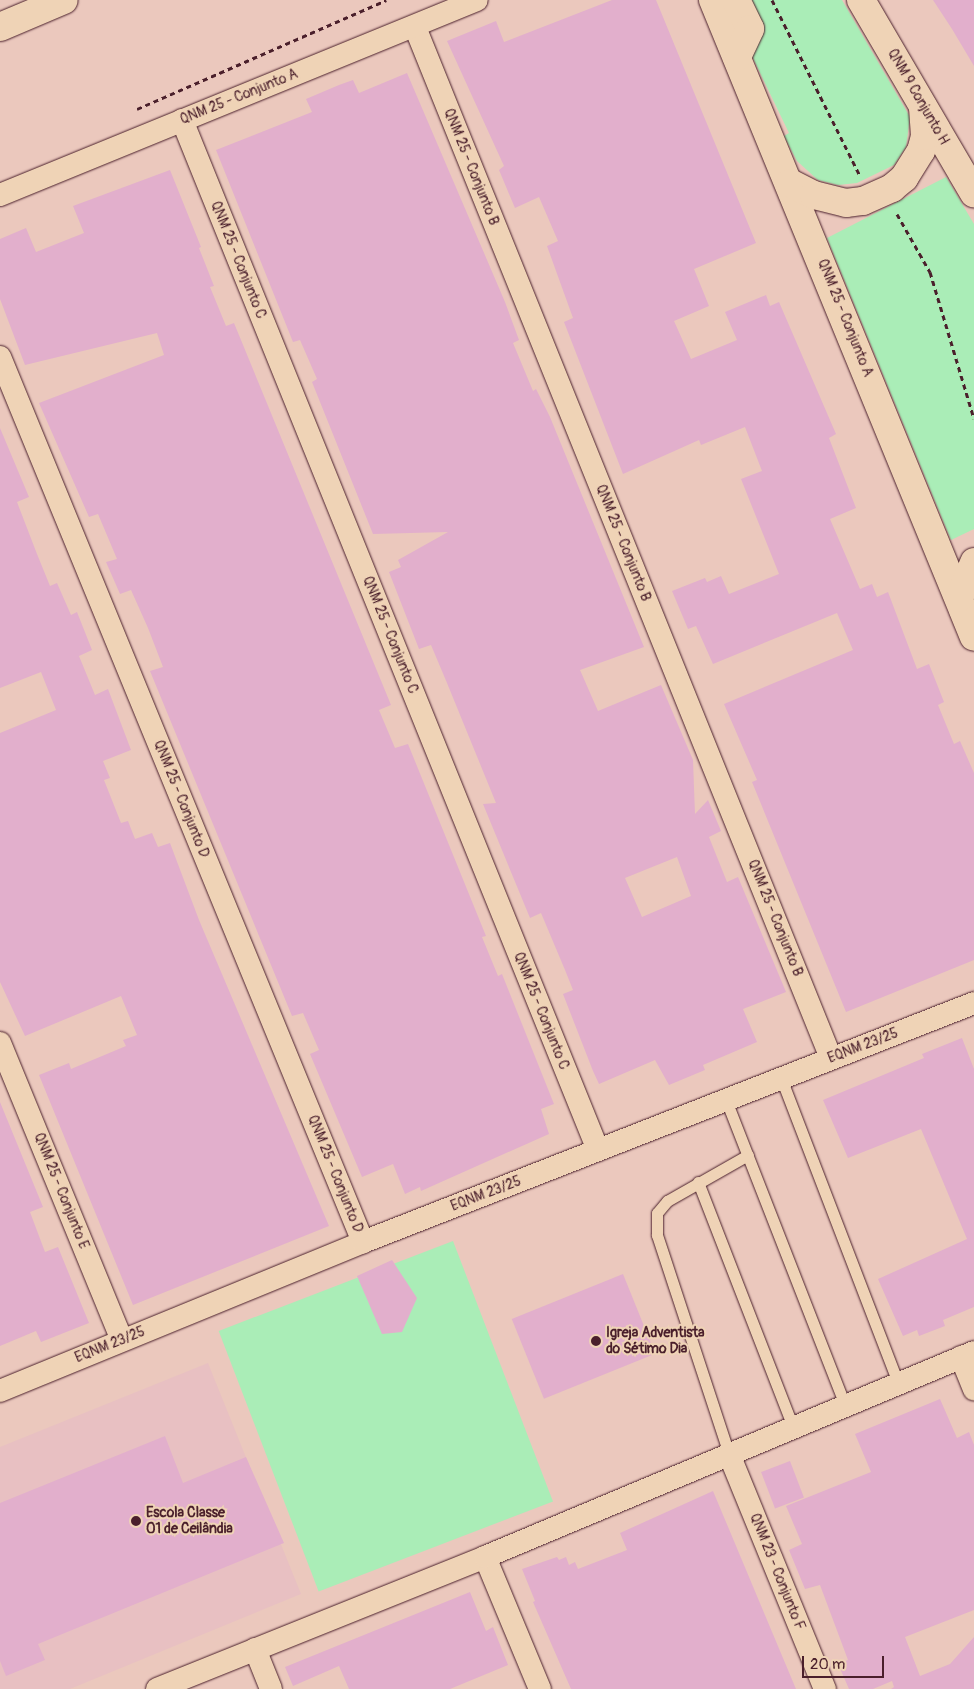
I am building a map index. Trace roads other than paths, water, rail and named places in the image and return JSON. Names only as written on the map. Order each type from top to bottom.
[{"type":"main road","points":[[0,27],[64,0]]},
{"type":"main road","name":"QNM 25 - Conjunto A","points":[[713,0],[790,183],[974,637]]},
{"type":"main road","points":[[736,0],[750,29],[737,57]]},
{"type":"main road","name":"QNM 9 Conjunto H","points":[[861,0],[974,193]]},
{"type":"main road","points":[[790,183],[814,195],[846,203],[862,201],[892,188],[904,178],[921,151],[925,136],[922,104]]},
{"type":"main road","points":[[959,598],[974,562]]},
{"type":"street","name":"QNM 25 - Conjunto A","points":[[0,194],[415,27],[477,0]]},
{"type":"street","name":"QNM 25 - Conjunto B","points":[[415,27],[831,1058]]},
{"type":"street","name":"QNM 25 - Conjunto C","points":[[182,120],[598,1150]]},
{"type":"street","name":"QNM 25 - Conjunto D","points":[[0,357],[362,1242]]},
{"type":"street","name":"EQNM 23/25","points":[[0,1391],[362,1242],[974,1003]]},
{"type":"street","name":"QNM 25 - Conjunto E","points":[[0,1042],[122,1340]]},
{"type":"street","points":[[156,1689],[485,1556],[968,1355],[974,1389]]},
{"type":"street","name":"QNM 23 - Conjunto F","points":[[729,1454],[825,1689]]},
{"type":"street","points":[[485,1556],[540,1689]]},
{"type":"street","points":[[255,1649],[271,1689]]},
{"type":"lane","points":[[781,1078],[898,1384]]},
{"type":"lane","points":[[726,1100],[845,1406]]},
{"type":"lane","points":[[729,1454],[657,1235],[657,1214],[667,1201],[748,1155]]},
{"type":"lane","points":[[698,1182],[793,1428]]},
{"type":"place","name":"Igreja Adventista do Sétimo Dia","points":[[596,1341]]},
{"type":"place","name":"Escola Classe 01 de Ceilândia","points":[[136,1521]]}]
